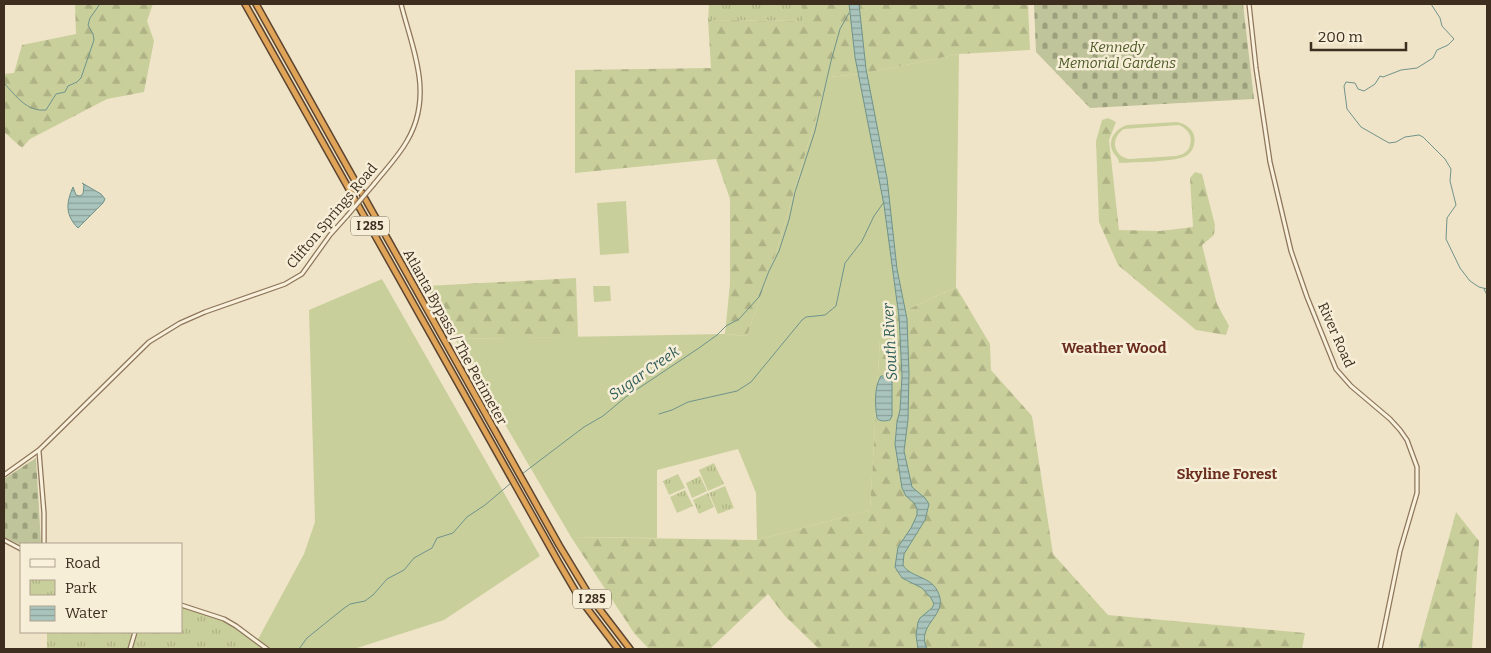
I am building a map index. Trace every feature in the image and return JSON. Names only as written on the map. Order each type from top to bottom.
[{"type":"highway","name":"Atlanta Bypass / The Perimeter","points":[[245,4],[552,551],[580,598],[618,649]]},
{"type":"highway","name":"Atlanta Bypass / The Perimeter","points":[[256,4],[560,545],[591,598],[630,649]]},
{"type":"street","name":"Clifton Springs Road","points":[[4,474],[39,450],[149,342],[180,323],[205,312],[285,284],[302,274],[330,235],[407,142],[418,119],[420,77],[401,4]]},
{"type":"street","name":"River Road","points":[[1248,4],[1270,162],[1292,251],[1308,297],[1336,369],[1351,386],[1390,419],[1400,430],[1409,445],[1417,467],[1417,494],[1400,551],[1380,649]]},
{"type":"street","points":[[39,450],[44,513],[44,543]]},
{"type":"street","points":[[4,540],[20,548]]},
{"type":"street","points":[[182,605],[224,619],[267,649]]},
{"type":"street","points":[[130,649],[135,633]]},
{"type":"green space","points":[[75,4],[153,4],[147,21],[154,41],[144,92],[107,99],[30,139],[22,148],[4,132],[4,74],[14,73],[22,45],[76,34]]},
{"type":"green space","points":[[709,4],[801,4],[803,21],[708,20]]},
{"type":"green space","points":[[801,4],[1028,4],[1030,50],[959,54],[861,74],[828,77],[779,243],[747,336],[725,334],[730,283],[730,199],[716,159],[575,173],[575,70],[711,68],[708,20],[802,21]]},
{"type":"green space","name":"Kennedy Memorial Gardens","points":[[1034,4],[1243,4],[1254,99],[1090,108],[1036,52]]},
{"type":"green space","points":[[959,54],[956,287],[881,322],[870,510],[757,540],[756,493],[738,449],[657,470],[657,538],[571,537],[455,339],[725,334],[747,336],[779,243],[828,77],[861,74]]},
{"type":"green space","points":[[1108,118],[1116,122],[1109,140],[1119,230],[1160,231],[1193,227],[1190,178],[1195,172],[1202,174],[1215,225],[1214,235],[1202,245],[1217,304],[1229,326],[1226,335],[1196,330],[1118,265],[1099,222],[1096,141],[1102,120]]},
{"type":"green space","points":[[1182,123],[1193,132],[1195,141],[1190,152],[1181,158],[1164,161],[1119,163],[1111,148],[1111,143],[1116,132],[1127,125]],"holes":[[[1179,125],[1190,135],[1191,142],[1188,150],[1176,156],[1129,159],[1120,154],[1115,146],[1117,137],[1124,129]]]},
{"type":"green space","points":[[626,201],[629,253],[600,255],[597,203]]},
{"type":"green space","points":[[576,278],[578,337],[455,339],[426,286]]},
{"type":"green space","points":[[382,279],[540,556],[444,620],[354,649],[269,649],[257,641],[304,554],[315,522],[309,310]]},
{"type":"green space","points":[[593,286],[610,286],[611,301],[594,302]]},
{"type":"green space","points":[[956,287],[990,344],[991,370],[1032,416],[1053,554],[1108,615],[1305,633],[1302,649],[819,649],[785,616],[768,594],[710,649],[649,649],[634,633],[571,537],[757,540],[870,510],[881,322]]},
{"type":"green space","points":[[36,458],[41,543],[20,543],[20,545],[4,537],[4,479]]},
{"type":"green space","points":[[714,463],[724,484],[708,491],[699,470]]},
{"type":"green space","points":[[678,474],[685,488],[669,495],[663,481]]},
{"type":"green space","points":[[700,476],[707,491],[692,498],[686,483]]},
{"type":"green space","points":[[725,486],[734,508],[718,514],[709,493]]},
{"type":"green space","points":[[685,490],[693,506],[677,513],[670,497]]},
{"type":"green space","points":[[708,493],[714,507],[699,514],[693,500]]},
{"type":"green space","points":[[1456,512],[1479,541],[1472,649],[1418,649]]},
{"type":"green space","points":[[182,604],[229,621],[269,649],[47,649],[47,633],[182,633]]},
{"type":"water","name":"South River","points":[[849,4],[859,4],[866,69],[887,178],[897,269],[907,319],[908,420],[904,451],[912,487],[929,504],[925,520],[904,554],[903,565],[911,573],[933,585],[940,598],[938,611],[925,634],[927,649],[918,649],[916,635],[918,622],[934,604],[922,588],[902,578],[895,567],[898,547],[911,528],[917,515],[917,509],[902,488],[895,444],[902,376],[899,317],[884,205],[855,57]]},
{"type":"water","points":[[82,183],[101,194],[105,199],[78,228],[69,214],[68,204],[73,187],[76,195],[80,196],[83,194],[84,185]]},
{"type":"water","points":[[881,376],[892,376],[892,416],[887,421],[878,419],[876,413],[876,391]]},
{"type":"waterway","points":[[4,83],[28,106],[39,110],[46,110],[56,94],[65,92],[68,86],[81,78],[94,40],[88,25],[90,18],[100,4]]},
{"type":"waterway","points":[[1431,4],[1440,18],[1442,26],[1454,39],[1448,45],[1437,50],[1433,58],[1417,68],[1401,70],[1383,77],[1380,76],[1375,84],[1364,91],[1358,89],[1355,83],[1346,82],[1344,86],[1347,109],[1361,127],[1389,143],[1396,142],[1405,137],[1419,135],[1445,159],[1451,169],[1450,181],[1456,205],[1447,218],[1446,239],[1460,268],[1470,281],[1479,287],[1487,289]]},
{"type":"waterway","name":"Sugar Creek","points":[[522,474],[584,427],[603,416],[627,396],[699,348],[726,326],[739,319],[759,297],[779,251],[789,220],[795,192],[815,131],[840,29],[849,13]]},
{"type":"waterway","points":[[659,414],[688,402],[737,391],[751,382],[802,320],[806,317],[825,315],[836,306],[845,263],[862,241],[874,216],[884,202]]},
{"type":"waterway","points":[[1484,289],[1487,295]]},
{"type":"waterway","name":"Sugar Creek","points":[[299,649],[307,638],[343,609],[350,604],[365,601],[387,579],[404,570],[414,558],[432,548],[437,538],[453,533],[467,517],[485,505],[511,483]]},
{"type":"waterway","points":[[1422,642],[1422,649]]},
{"type":"district","name":"Weather Wood","points":[[1114,348]]},
{"type":"district","name":"Skyline Forest","points":[[1227,474]]}]
